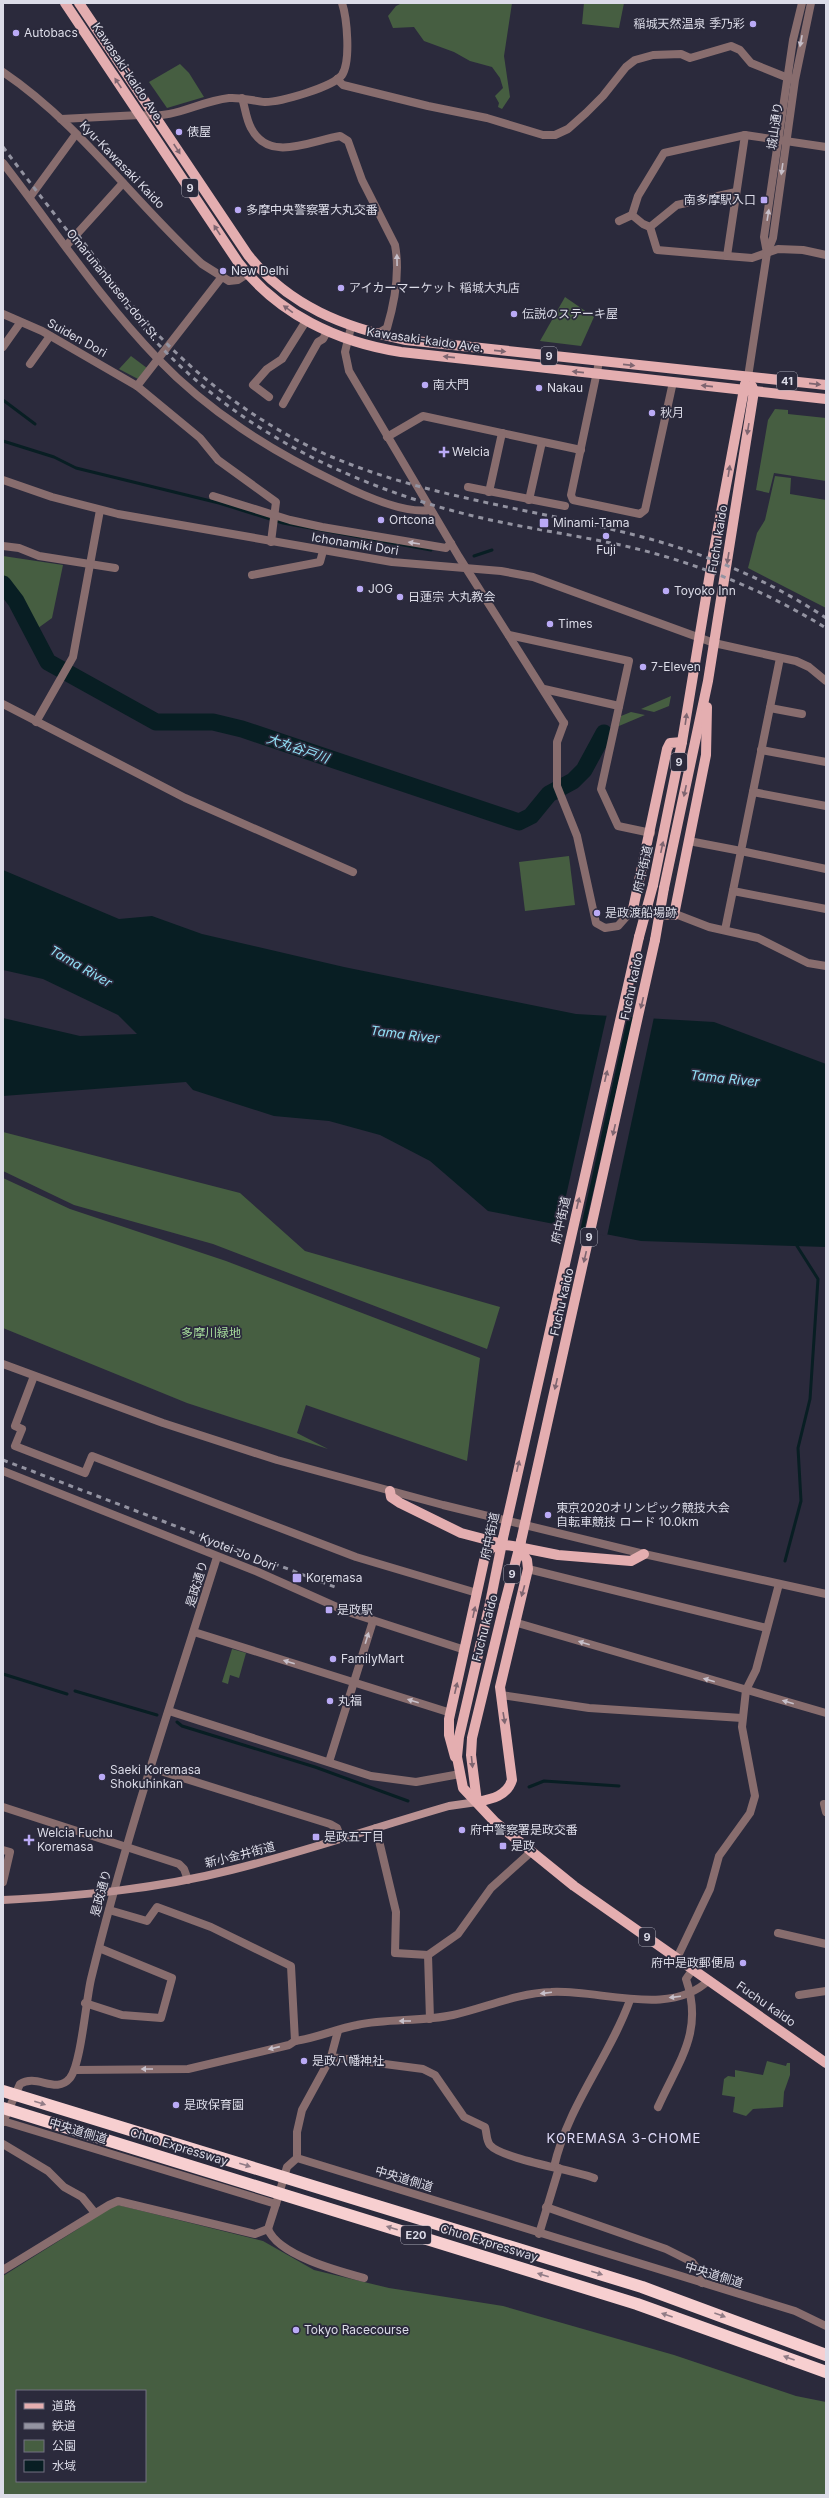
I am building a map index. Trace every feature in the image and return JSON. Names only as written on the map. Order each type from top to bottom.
[{"type":"highway","name":"Chuo Expressway","points":[[3,2092],[642,2287],[826,2355]]},
{"type":"highway","name":"Chuo Expressway","points":[[3,2108],[637,2304],[826,2372]]},
{"type":"main road","name":"Kawasaki-kaido Ave.","points":[[65,3],[248,274],[276,300],[306,321],[327,332],[347,340],[401,352],[826,399]]},
{"type":"main road","name":"Kawasaki-kaido Ave.","points":[[82,4],[238,241],[258,267],[300,302],[351,327],[406,340],[599,362],[826,385]]},
{"type":"main road","name":"城山通り","points":[[742,390],[748,377]]},
{"type":"main road","points":[[748,377],[754,391]]},
{"type":"main road","name":"Fuchu kaido","points":[[699,638],[742,390]]},
{"type":"main road","name":"Fuchu kaido","points":[[754,391],[708,681],[664,888],[651,965],[525,1523],[472,1738],[471,1755],[476,1802],[488,1816],[530,1852],[609,1911],[826,2063]]},
{"type":"main road","name":"府中街道","points":[[476,1802],[463,1788],[459,1770],[459,1737],[632,962],[653,885],[682,742],[699,638]]},
{"type":"main road","points":[[674,915],[706,755],[708,681]]},
{"type":"main road","points":[[633,909],[651,833],[667,749],[670,743],[682,742]]},
{"type":"main road","points":[[390,1490],[391,1497],[400,1503],[461,1533],[476,1537],[519,1544],[544,1552],[631,1561],[644,1554]]},
{"type":"main road","points":[[476,1537],[485,1556]]},
{"type":"main road","points":[[459,1770],[449,1735],[450,1713],[485,1556],[492,1548],[503,1541]]},
{"type":"main road","points":[[519,1544],[528,1564]]},
{"type":"main road","points":[[476,1802],[499,1796],[508,1788],[512,1780],[500,1687],[528,1564],[533,1555],[544,1552]]},
{"type":"main road","name":"新小金井街道","points":[[3,1900],[113,1892],[188,1880],[268,1861],[448,1806],[476,1802]]},
{"type":"street","points":[[61,119],[140,115],[156,117],[173,114],[228,98],[242,98],[265,102],[280,100],[337,79],[346,66],[347,43],[342,3]]},
{"type":"street","name":"城山通り","points":[[748,377],[767,253],[764,236],[782,140],[791,80],[793,40],[802,3]]},
{"type":"street","name":"城山通り","points":[[791,80],[811,3]]},
{"type":"street","points":[[337,79],[343,85],[428,106],[487,118],[550,136],[562,133],[572,125],[603,96],[626,67],[635,60],[653,55],[681,54],[690,58],[731,46],[740,50],[751,63],[791,80]]},
{"type":"street","name":"Kyu-Kawasaki Kaido","points":[[3,72],[30,90],[61,119],[193,255],[221,278]]},
{"type":"street","points":[[242,98],[250,127],[261,141],[270,147],[288,149],[340,136],[348,141],[362,180],[375,210],[388,229],[397,256],[393,306],[388,328],[377,334]]},
{"type":"street","points":[[30,197],[76,134]]},
{"type":"street","points":[[727,256],[744,135]]},
{"type":"street","points":[[619,221],[632,215],[638,196],[664,153],[744,135],[826,147]]},
{"type":"street","name":"Omarunanbusen-dori St.","points":[[3,163],[107,301],[159,360],[220,414],[251,437],[293,462],[384,501],[414,510],[430,510]]},
{"type":"street","points":[[66,246],[123,183]]},
{"type":"street","points":[[650,227],[677,205],[736,192]]},
{"type":"street","points":[[632,215],[643,224],[650,227],[657,250],[752,258],[778,249],[826,252]]},
{"type":"street","points":[[137,386],[159,360],[221,278],[230,281],[248,274],[258,267]]},
{"type":"street","name":"Suiden Dori","points":[[3,314],[50,336],[137,386],[200,438],[218,460],[276,502],[276,516]]},
{"type":"street","points":[[269,397],[253,385],[267,369],[282,359],[306,321]]},
{"type":"street","points":[[3,347],[20,323]]},
{"type":"street","points":[[351,327],[345,352],[349,371],[430,510],[564,723],[557,742],[558,790],[577,836],[594,920],[605,928],[618,926],[633,909],[667,916],[674,915],[758,938],[808,963],[826,966]]},
{"type":"street","points":[[283,404],[318,342],[323,339],[327,332]]},
{"type":"street","points":[[30,364],[50,336]]},
{"type":"street","points":[[599,362],[571,495],[573,500],[640,514],[645,510],[673,382]]},
{"type":"street","points":[[388,437],[423,416],[581,450]]},
{"type":"street","points":[[489,492],[502,433]]},
{"type":"street","points":[[529,500],[542,442]]},
{"type":"street","name":"Ichonamiki Dori","points":[[3,480],[44,495],[100,510],[271,542],[392,562],[467,568],[533,578],[714,643],[780,658],[809,667],[826,681]]},
{"type":"street","points":[[468,487],[565,506]]},
{"type":"street","points":[[213,496],[276,516],[322,528],[446,548],[451,544]]},
{"type":"street","points":[[36,722],[73,657],[100,510]]},
{"type":"street","points":[[271,542],[276,516]]},
{"type":"street","points":[[3,546],[19,548],[38,556],[115,568]]},
{"type":"street","points":[[252,575],[320,562],[322,551]]},
{"type":"street","points":[[509,634],[629,661],[601,789],[618,826],[651,833]]},
{"type":"street","points":[[725,930],[780,658]]},
{"type":"street","points":[[544,689],[619,706]]},
{"type":"street","points":[[3,704],[185,798],[353,872]]},
{"type":"street","points":[[770,708],[802,714]]},
{"type":"street","points":[[761,750],[826,762]]},
{"type":"street","points":[[753,792],[826,806]]},
{"type":"street","points":[[689,841],[826,869]]},
{"type":"street","points":[[733,891],[826,909]]},
{"type":"street","points":[[3,1364],[163,1423],[277,1460],[644,1554],[826,1594]]},
{"type":"street","points":[[34,1376],[15,1426],[22,1429],[15,1446],[85,1473],[92,1456],[356,1556],[477,1593]]},
{"type":"street","name":"Kyotei-Jo Dori","points":[[3,1471],[373,1621],[465,1650]]},
{"type":"street","name":"是政通り","points":[[75,2070],[85,2003],[108,1910],[217,1557]]},
{"type":"street","points":[[528,1564],[766,1628]]},
{"type":"street","points":[[677,1958],[710,1889],[719,1856],[750,1813],[755,1796],[742,1727],[742,1718],[746,1690],[756,1670],[779,1584]]},
{"type":"street","points":[[329,1762],[373,1621]]},
{"type":"street","points":[[514,1622],[826,1713]]},
{"type":"street","points":[[194,1632],[450,1713]]},
{"type":"street","points":[[501,1695],[589,1708],[742,1718]]},
{"type":"street","points":[[169,1711],[371,1776],[416,1782],[459,1770]]},
{"type":"street","points":[[151,1768],[330,1824],[337,1828],[341,1838]]},
{"type":"street","points":[[3,1807],[179,1864],[184,1869],[188,1880]]},
{"type":"street","points":[[376,1828],[396,1912],[395,1952],[428,1955],[458,1934],[491,1888],[530,1852]]},
{"type":"street","points":[[3,1850],[10,1852],[3,1882]]},
{"type":"street","points":[[108,1910],[147,1921],[157,1907],[211,1927],[291,1966],[295,2041]]},
{"type":"street","points":[[778,1933],[826,1944]]},
{"type":"street","points":[[85,2003],[122,2014],[161,2018],[172,1978],[99,1948]]},
{"type":"street","points":[[428,1955],[430,2019]]},
{"type":"street","points":[[658,2107],[692,2028],[693,2013],[686,1979],[693,1969]]},
{"type":"street","points":[[3,2122],[20,2084],[31,2080],[58,2086],[66,2082],[75,2070],[188,2069],[289,2045],[295,2041],[338,2031],[358,2024],[430,2019],[550,1992],[630,2000],[670,1998],[690,1994],[709,1980]]},
{"type":"street","points":[[799,1995],[826,1991]]},
{"type":"street","points":[[539,2234],[556,2167],[572,2114],[612,2044],[630,2000]]},
{"type":"street","points":[[338,2031],[332,2057],[302,2110],[297,2132],[296,2158],[287,2167],[268,2229],[272,2238],[318,2266],[364,2278]]},
{"type":"street","points":[[332,2057],[423,2069],[435,2075],[464,2117],[485,2127],[491,2146],[523,2160],[556,2167],[594,2178]]},
{"type":"street","name":"中央道側道","points":[[3,2122],[276,2204]]},
{"type":"street","points":[[3,2144],[48,2171],[64,2187],[82,2197],[95,2213]]},
{"type":"street","name":"中央道側道","points":[[296,2158],[702,2284],[795,2311],[826,2326]]},
{"type":"street","points":[[3,2270],[113,2202],[127,2202],[255,2234],[268,2229]]},
{"type":"street","points":[[546,2207],[666,2249],[696,2265],[704,2278],[702,2284]]},
{"type":"green space","points":[[402,3],[512,3],[504,56],[510,97],[502,109],[498,107],[499,103],[495,96],[503,88],[500,78],[492,67],[470,61],[454,52],[424,41],[414,27],[393,28],[388,16],[396,6]]},
{"type":"green space","points":[[584,3],[624,3],[619,28],[582,24]]},
{"type":"green space","points":[[180,64],[189,73],[204,97],[167,108],[149,82]]},
{"type":"green space","points":[[565,297],[594,317],[581,346],[540,341]]},
{"type":"green space","points":[[131,356],[147,368],[138,379],[119,369]]},
{"type":"green space","points":[[775,409],[788,410],[788,414],[826,418],[826,481],[774,473],[769,493],[756,490],[768,420]]},
{"type":"green space","points":[[775,476],[791,478],[790,494],[826,500],[826,608],[748,568],[757,533],[765,520]]},
{"type":"green space","points":[[3,556],[63,565],[52,618],[34,631],[20,601],[3,580]]},
{"type":"green space","points":[[671,696],[669,706],[654,712],[641,709]]},
{"type":"green space","points":[[631,712],[645,715],[619,726],[621,716]]},
{"type":"green space","points":[[569,856],[575,905],[525,911],[519,862]]},
{"type":"green space","points":[[3,1132],[240,1193],[305,1251],[500,1307],[487,1349],[213,1244],[74,1205],[3,1171]]},
{"type":"green space","name":"多摩川緑地","points":[[3,1178],[70,1209],[226,1261],[480,1358],[467,1461],[306,1405],[297,1433],[328,1449],[187,1403],[3,1328]]},
{"type":"green space","points":[[232,1649],[246,1653],[239,1678],[230,1675],[228,1684],[222,1682]]},
{"type":"green space","points":[[767,2061],[786,2066],[787,2063],[790,2063],[790,2075],[784,2092],[783,2107],[753,2109],[746,2116],[733,2112],[735,2097],[722,2095],[724,2079],[728,2076],[735,2077],[735,2070],[763,2075]]},
{"type":"green space","name":"Tokyo Racecourse","points":[[118,2205],[263,2241],[314,2270],[389,2288],[503,2306],[674,2355],[796,2396],[826,2402],[826,2495],[3,2495],[3,2276],[81,2227],[101,2212]]},
{"type":"water","name":"Tama River","points":[[3,870],[119,919],[152,916],[202,934],[344,967],[576,1014],[714,1022],[826,1064],[826,1247],[641,1241],[488,1211],[430,1161],[380,1135],[329,1121],[274,1116],[193,1090],[186,1082],[3,1096],[3,1018],[80,1036],[137,1034],[118,1015],[43,979],[3,970]]},
{"type":"pier","points":[[607,1014],[628,1015],[580,1231],[559,1227]]},
{"type":"pier","points":[[634,1015],[654,1017],[607,1236],[584,1231]]},
{"type":"waterway","points":[[3,400],[35,424]]},
{"type":"waterway","points":[[3,441],[54,457],[76,468],[219,503],[283,523],[431,550]]},
{"type":"waterway","points":[[474,556],[492,550]]},
{"type":"waterway","name":"大丸谷戸川","points":[[3,584],[16,601],[48,662],[156,722],[213,722],[242,729],[519,822],[531,816],[549,794],[573,781],[584,770],[604,733]]},
{"type":"waterway","points":[[785,1561],[801,1501],[798,1448],[810,1399],[818,1279],[797,1246],[797,1243]]},
{"type":"waterway","points":[[3,1674],[67,1694]]},
{"type":"waterway","points":[[75,1691],[157,1715]]},
{"type":"waterway","points":[[177,1722],[182,1726],[315,1767],[408,1801]]},
{"type":"waterway","points":[[529,1787],[544,1781],[619,1786]]},
{"type":"railway","points":[[3,147],[126,307],[160,346],[190,375],[223,402],[257,426],[293,448],[331,467],[370,483],[409,498],[450,510],[493,521],[603,541],[677,560],[754,590],[778,601],[826,628]]},
{"type":"railway","points":[[78,235],[148,324],[187,363],[230,398],[276,429],[300,442],[325,454],[398,481],[474,500],[627,533],[679,548],[755,578],[779,590],[826,618]]},
{"type":"railway","points":[[3,1460],[335,1587]]},
{"type":"place","name":"稲城天然温泉 季乃彩","points":[[753,24]]},
{"type":"place","name":"Autobacs","points":[[16,33]]},
{"type":"place","name":"俵屋","points":[[179,132]]},
{"type":"place","name":"南多摩駅入口","points":[[764,200]]},
{"type":"place","name":"多摩中央警察署大丸交番","points":[[238,210]]},
{"type":"place","name":"New Delhi","points":[[223,271]]},
{"type":"place","name":"アイカーマーケット 稲城大丸店","points":[[341,288]]},
{"type":"place","name":"伝説のステーキ屋","points":[[514,314]]},
{"type":"place","name":"南大門","points":[[425,385]]},
{"type":"place","name":"Nakau","points":[[539,388]]},
{"type":"place","name":"秋月","points":[[652,413]]},
{"type":"place","name":"Welcia","points":[[444,452]]},
{"type":"place","name":"Ortcona","points":[[381,520]]},
{"type":"place","name":"Minami-Tama","points":[[544,523]]},
{"type":"place","name":"Fuji","points":[[606,536]]},
{"type":"place","name":"JOG","points":[[360,589]]},
{"type":"place","name":"Toyoko Inn","points":[[666,591]]},
{"type":"place","name":"日蓮宗 大丸教会","points":[[400,597]]},
{"type":"place","name":"Times","points":[[550,624]]},
{"type":"place","name":"7-Eleven","points":[[643,667]]},
{"type":"place","name":"是政渡船場跡","points":[[597,913]]},
{"type":"place","name":"東京2020オリンピック競技大会 自転車競技 ロード 10.0km","points":[[548,1515]]},
{"type":"place","name":"Koremasa","points":[[297,1578]]},
{"type":"place","name":"是政駅","points":[[329,1610]]},
{"type":"place","name":"FamilyMart","points":[[333,1659]]},
{"type":"place","name":"丸福","points":[[330,1701]]},
{"type":"place","name":"Saeki Koremasa Shokuhinkan","points":[[102,1777]]},
{"type":"place","name":"府中警察署是政交番","points":[[462,1830]]},
{"type":"place","name":"是政五丁目","points":[[316,1837]]},
{"type":"place","name":"Welcia Fuchu Koremasa","points":[[29,1840]]},
{"type":"place","name":"是政","points":[[503,1846]]},
{"type":"place","name":"府中是政郵便局","points":[[743,1963]]},
{"type":"place","name":"是政八幡神社","points":[[304,2061]]},
{"type":"place","name":"是政保育園","points":[[176,2105]]},
{"type":"place","name":"Tokyo Racecourse","points":[[296,2330]]},
{"type":"district","name":"KOREMASA 3-CHOME","points":[[624,2138]]}]
